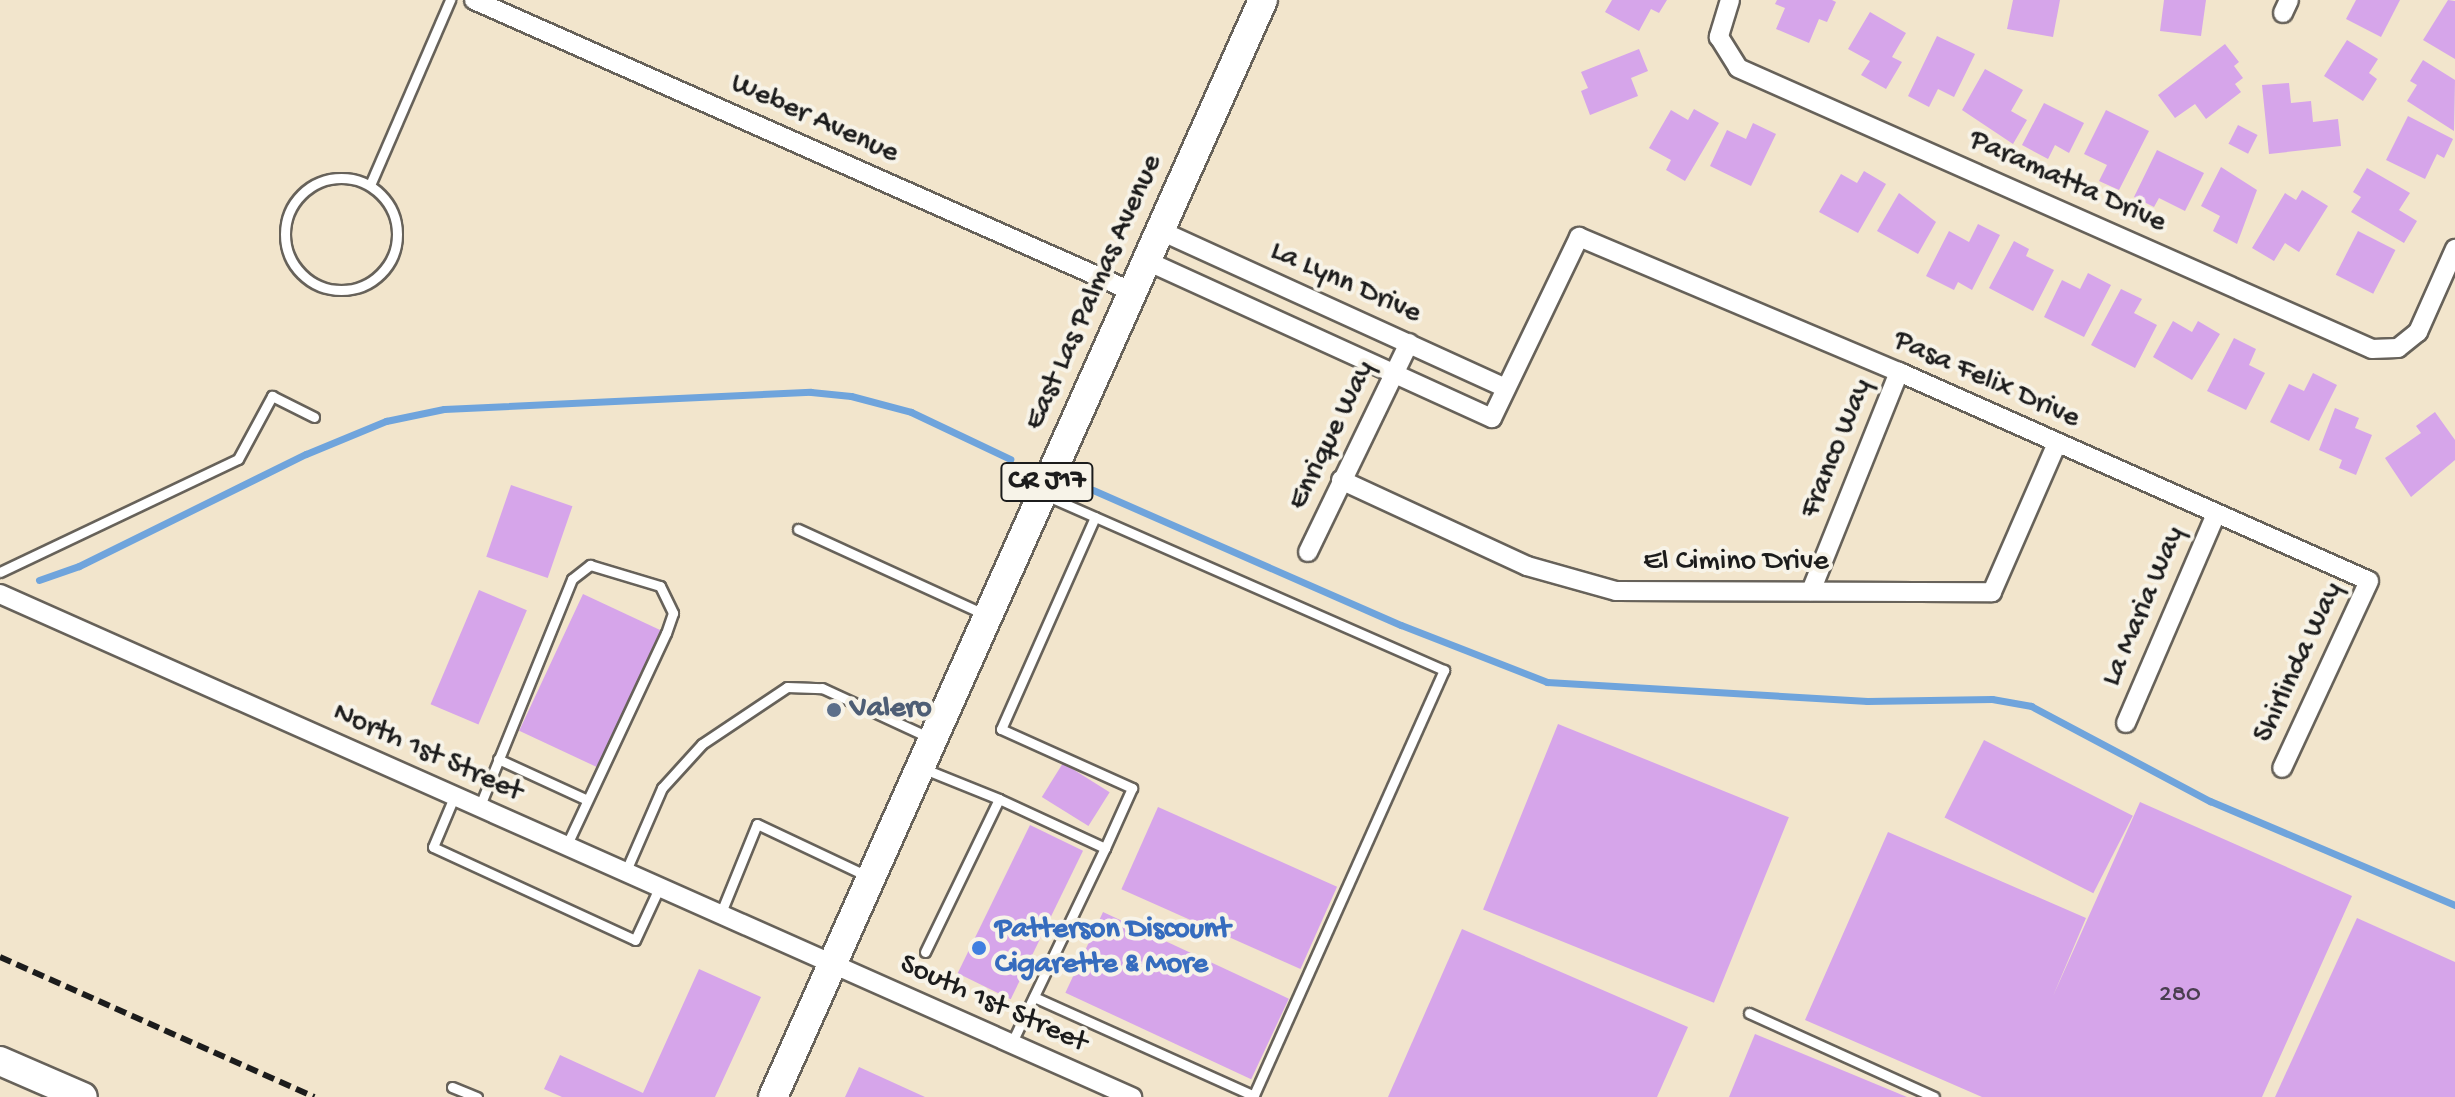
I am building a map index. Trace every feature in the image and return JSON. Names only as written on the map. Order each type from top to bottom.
[{"type":"main road","name":"East Las Palmas Avenue","points":[[832,965],[1263,0]]},
{"type":"main road","name":"CR J17","points":[[773,1097],[832,965]]},
{"type":"main road","points":[[0,1061],[83,1097]]},
{"type":"street","name":"Weber Avenue","points":[[474,0],[1131,291]]},
{"type":"street","name":"Paramatta Drive","points":[[1730,0],[1721,21],[1722,48],[1738,68],[2372,349],[2398,348],[2418,332],[2455,249]]},
{"type":"street","name":"La Lynn Drive","points":[[1147,261],[1492,418],[1506,388],[1161,231]]},
{"type":"street","name":"Pasa Felix Drive","points":[[1506,388],[1579,237],[1899,372],[2369,581]]},
{"type":"street","name":"Enrique Way","points":[[1308,552],[1409,343]]},
{"type":"street","name":"Franco Way","points":[[1811,591],[1899,372]]},
{"type":"street","name":"El Cimino Drive","points":[[1341,480],[1527,566],[1616,591],[1992,592],[2057,443]]},
{"type":"street","name":"La Maria Way","points":[[2126,723],[2216,514]]},
{"type":"street","name":"Shirlinda Way","points":[[2282,768],[2369,581]]},
{"type":"street","name":"North 1st Street","points":[[0,594],[832,965]]},
{"type":"street","name":"South 1st Street","points":[[832,965],[1132,1097]]},
{"type":"lane","points":[[370,185],[450,0]]},
{"type":"lane","points":[[353,179],[370,185],[394,214],[395,251],[387,268],[356,289],[318,286],[291,262],[285,226],[291,209],[317,184],[353,179]]},
{"type":"lane","points":[[0,572],[238,459],[272,396],[314,417]]},
{"type":"lane","points":[[1034,997],[1253,1097],[1444,670],[1042,494]]},
{"type":"lane","points":[[1011,1044],[1132,788],[1001,729],[1095,517]]},
{"type":"lane","points":[[798,529],[987,615]]},
{"type":"lane","points":[[479,808],[572,579],[590,565],[660,586],[673,613],[666,633],[566,846]]},
{"type":"lane","points":[[625,873],[662,788],[702,744],[787,687],[822,688],[932,738]]},
{"type":"lane","points":[[498,759],[587,800]]},
{"type":"lane","points":[[920,767],[1105,848]]},
{"type":"lane","points":[[454,797],[433,847],[635,940],[659,888]]},
{"type":"lane","points":[[925,952],[999,799]]},
{"type":"lane","points":[[720,915],[757,824],[870,878]]},
{"type":"lane","points":[[1749,1013],[1934,1097]]},
{"type":"lane","points":[[452,1087],[477,1097]]},
{"type":"building","points":[[1612,0],[1667,0],[1659,13],[1651,9],[1639,31],[1605,12]]},
{"type":"building","points":[[1777,0],[1836,2],[1827,22],[1819,19],[1809,43],[1776,29],[1785,8],[1775,4]]},
{"type":"building","points":[[2013,0],[2060,0],[2053,37],[2007,29]]},
{"type":"building","points":[[2164,0],[2206,0],[2201,36],[2160,31]]},
{"type":"building","points":[[2356,0],[2400,0],[2381,37],[2346,19]]},
{"type":"building","points":[[2448,0],[2455,1],[2455,59],[2423,40]]},
{"type":"building","points":[[1870,12],[1906,33],[1892,57],[1902,62],[1886,89],[1861,75],[1870,61],[1848,49]]},
{"type":"building","points":[[1937,36],[1975,54],[1954,97],[1938,89],[1929,107],[1908,96]]},
{"type":"building","points":[[2347,40],[2378,59],[2369,73],[2377,79],[2363,101],[2324,76]]},
{"type":"building","points":[[2225,44],[2239,62],[2234,66],[2243,78],[2235,84],[2241,92],[2206,119],[2195,104],[2175,118],[2158,95]]},
{"type":"building","points":[[1639,49],[1648,71],[1631,78],[1638,96],[1590,115],[1581,91],[1588,88],[1581,72]]},
{"type":"building","points":[[2423,60],[2455,80],[2454,131],[2407,101],[2417,85],[2410,81]]},
{"type":"building","points":[[1985,69],[2023,90],[2011,111],[2027,120],[2013,144],[1962,110]]},
{"type":"building","points":[[2289,83],[2291,103],[2311,101],[2313,122],[2338,119],[2341,146],[2269,154],[2262,85]]},
{"type":"building","points":[[2044,103],[2084,123],[2069,153],[2055,145],[2048,159],[2022,145]]},
{"type":"building","points":[[1694,109],[1719,123],[1685,181],[1666,170],[1671,160],[1649,148],[1671,110],[1688,120]]},
{"type":"building","points":[[2106,110],[2149,131],[2119,190],[2099,181],[2107,165],[2084,154]]},
{"type":"building","points":[[2408,116],[2453,139],[2444,158],[2437,154],[2425,179],[2386,160]]},
{"type":"building","points":[[1753,123],[1776,134],[1751,186],[1710,166],[1727,130],[1746,139]]},
{"type":"building","points":[[2238,125],[2258,135],[2248,154],[2228,144]]},
{"type":"building","points":[[2157,150],[2204,173],[2185,211],[2159,198],[2154,207],[2134,197]]},
{"type":"building","points":[[2221,167],[2257,190],[2237,244],[2213,231],[2220,216],[2201,206]]},
{"type":"building","points":[[2367,168],[2410,193],[2399,210],[2417,221],[2404,243],[2351,212],[2361,197],[2353,192]]},
{"type":"building","points":[[1864,171],[1886,184],[1858,233],[1819,212],[1841,174],[1857,183]]},
{"type":"building","points":[[2302,190],[2328,206],[2299,252],[2285,243],[2274,261],[2252,248],[2285,193],[2296,200]]},
{"type":"building","points":[[1899,193],[1936,222],[1918,254],[1877,231]]},
{"type":"building","points":[[1978,224],[2000,235],[1972,290],[1958,282],[1954,290],[1926,276],[1949,231],[1969,242]]},
{"type":"building","points":[[2358,231],[2395,250],[2373,294],[2336,275]]},
{"type":"building","points":[[2014,241],[2029,249],[2026,256],[2054,270],[2033,311],[1989,288]]},
{"type":"building","points":[[2088,273],[2111,285],[2084,337],[2044,317],[2062,280],[2080,289]]},
{"type":"building","points":[[2121,289],[2142,299],[2134,313],[2157,325],[2135,368],[2091,345]]},
{"type":"building","points":[[2173,321],[2192,332],[2198,321],[2220,334],[2192,380],[2153,357]]},
{"type":"building","points":[[2234,338],[2256,349],[2249,365],[2265,373],[2246,410],[2207,391]]},
{"type":"building","points":[[2313,373],[2337,385],[2309,441],[2270,422],[2289,384],[2304,391]]},
{"type":"building","points":[[2335,408],[2359,418],[2355,428],[2372,435],[2356,475],[2339,468],[2342,460],[2319,450]]},
{"type":"building","points":[[2435,412],[2455,440],[2455,460],[2411,497],[2385,458],[2421,433],[2416,426]]},
{"type":"building","points":[[511,485],[572,506],[548,578],[486,557]]},
{"type":"building","points":[[479,590],[527,610],[478,724],[431,704]]},
{"type":"building","points":[[583,594],[663,631],[599,768],[519,731]]},
{"type":"building","points":[[1558,724],[1789,817],[1714,1003],[1483,909]]},
{"type":"building","points":[[1984,740],[2133,816],[2093,893],[1945,818]]},
{"type":"building","points":[[1063,763],[1110,792],[1088,826],[1042,797]]},
{"type":"building","points":[[2140,802],[2352,896],[2262,1097],[1982,1097],[1805,1020],[1888,832],[2086,918],[2053,996]]},
{"type":"building","points":[[1158,807],[1337,887],[1300,969],[1121,889]]},
{"type":"building","points":[[1030,825],[1083,851],[1011,999],[958,973]]},
{"type":"building","points":[[1103,912],[1289,999],[1251,1079],[1065,993]]},
{"type":"building","points":[[2357,918],[2455,962],[2455,1097],[2275,1097]]},
{"type":"building","points":[[1462,929],[1688,1027],[1657,1097],[1388,1097]]},
{"type":"building","points":[[699,969],[761,997],[715,1097],[562,1097],[544,1089],[560,1055],[643,1093]]},
{"type":"building","points":[[1755,1034],[1907,1097],[1729,1097]]},
{"type":"building","points":[[859,1067],[925,1097],[845,1097]]},
{"type":"waterway","points":[[39,580],[79,566],[306,454],[386,421],[444,409],[811,392],[851,396],[911,412],[1010,459]]},
{"type":"waterway","points":[[1093,490],[1401,625],[1547,682],[1867,701],[1992,699],[2031,706],[2210,801],[2455,905]]},
{"type":"railway","points":[[0,957],[314,1097]]},
{"type":"place","name":"Valero","points":[[834,710]]},
{"type":"place","name":"Patterson Discount Cigarette & More","points":[[979,948]]}]
